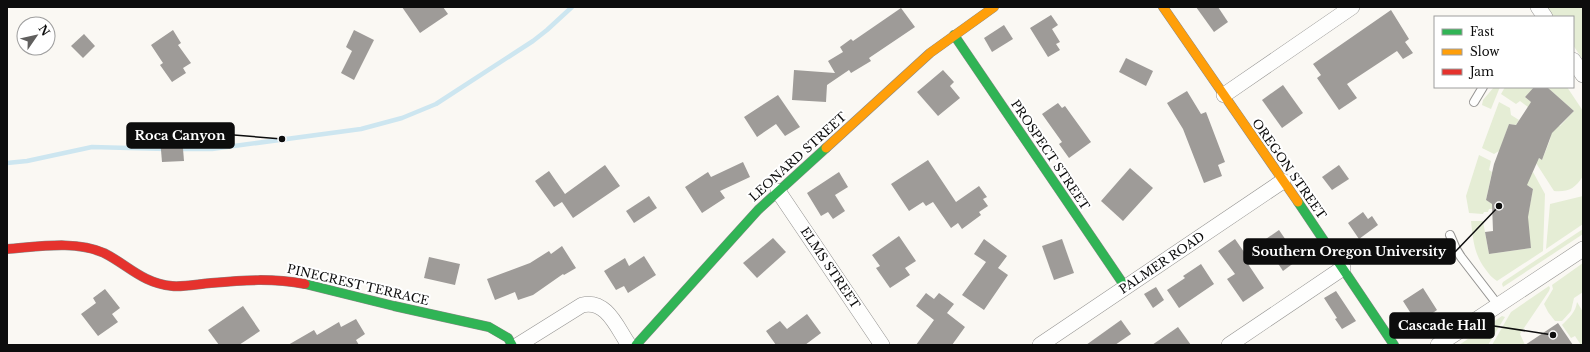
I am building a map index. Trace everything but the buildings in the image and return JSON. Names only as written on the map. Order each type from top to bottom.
[{"type":"street","name":"LEONARD STREET","points":[[636,345],[758,210],[778,191],[930,54],[994,7]]},
{"type":"street","name":"OREGON STREET","points":[[1163,7],[1343,268],[1394,345]]},
{"type":"street","points":[[1224,95],[1352,7]]},
{"type":"street","points":[[1538,7],[1544,16]]},
{"type":"street","name":"PROSPECT STREET","points":[[954,35],[1126,288]]},
{"type":"street","points":[[1574,62],[1583,75]]},
{"type":"street","name":"PALMER ROAD","points":[[1040,345],[1283,181]]},
{"type":"street","name":"ELMS STREET","points":[[778,191],[882,345]]},
{"type":"street","name":"PINECREST TERRACE","points":[[7,249],[61,245],[84,248],[102,253],[146,280],[172,286],[257,279],[284,280],[314,285],[394,306],[489,326],[508,338],[512,345]]},
{"type":"street","points":[[1438,345],[1583,249]]},
{"type":"street","points":[[1229,345],[1343,268]]},
{"type":"street","points":[[518,345],[582,305],[590,303],[599,305],[606,311],[629,345]]},
{"type":"lane","points":[[1474,102],[1482,88]]},
{"type":"lane","points":[[1450,235],[1461,257],[1498,306]]},
{"type":"green space","points":[[1547,7],[1583,7],[1583,60],[1574,46],[1574,16],[1553,16]]},
{"type":"green space","points":[[1493,88],[1500,88],[1491,109],[1482,105],[1483,100]]},
{"type":"green space","points":[[1504,88],[1533,88],[1525,97],[1531,102],[1528,107],[1520,101],[1516,104],[1501,94]]},
{"type":"green space","points":[[1548,88],[1568,88],[1583,111],[1583,176],[1571,189],[1554,191],[1536,163],[1539,158],[1542,160],[1550,140],[1553,123],[1560,126],[1574,111]]},
{"type":"green space","points":[[1499,102],[1510,108],[1511,115],[1519,120],[1516,125],[1509,124],[1502,144],[1515,157],[1499,151],[1494,154],[1482,148]]},
{"type":"green space","points":[[1479,155],[1491,161],[1489,170],[1492,172],[1486,200],[1492,204],[1492,209],[1489,209],[1488,212],[1484,212],[1483,214],[1469,213],[1466,196]]},
{"type":"green space","points":[[1533,172],[1545,194],[1543,251],[1497,281],[1488,273],[1479,259],[1472,234],[1471,221],[1483,221],[1489,254],[1531,248],[1523,209],[1529,210],[1533,189],[1529,186],[1524,186]]},
{"type":"green space","points":[[1583,196],[1583,224],[1546,249],[1550,204]]},
{"type":"green space","points":[[1583,229],[1583,234],[1503,287],[1503,282]]},
{"type":"green space","points":[[1583,263],[1583,292],[1574,298],[1571,311],[1562,321],[1555,321],[1544,304],[1553,289],[1552,285]]},
{"type":"green space","points":[[1549,286],[1549,291],[1520,334],[1525,345],[1492,345],[1511,312]]},
{"type":"green space","points":[[1577,302],[1583,312],[1583,345],[1581,345],[1575,336],[1571,338],[1562,325],[1573,312]]},
{"type":"green space","points":[[1502,316],[1505,317],[1488,345],[1459,345]]},
{"type":"waterway","points":[[177,149],[212,149],[361,129],[402,118],[436,104],[533,41],[572,7]]},
{"type":"waterway","points":[[7,163],[27,161],[92,147],[166,149]]},
{"type":"traffic: fast","points":[[954,35],[1126,288]]},
{"type":"traffic: fast","points":[[636,345],[758,210],[826,148]]},
{"type":"traffic: fast","points":[[1298,202],[1394,345]]},
{"type":"traffic: fast","points":[[305,284],[489,327],[508,338],[512,345]]},
{"type":"traffic: slow","points":[[826,148],[930,53],[994,7]]},
{"type":"traffic: slow","points":[[1163,7],[1298,202]]},
{"type":"traffic: jam","points":[[7,249],[56,245],[68,245],[93,249],[104,253],[152,281],[172,286],[247,280],[281,281],[305,284]]},
{"type":"place","name":"Roca Canyon","points":[[282,139]]},
{"type":"place","name":"Southern Oregon University","points":[[1499,206]]},
{"type":"place","name":"Cascade Hall","points":[[1553,335]]}]
